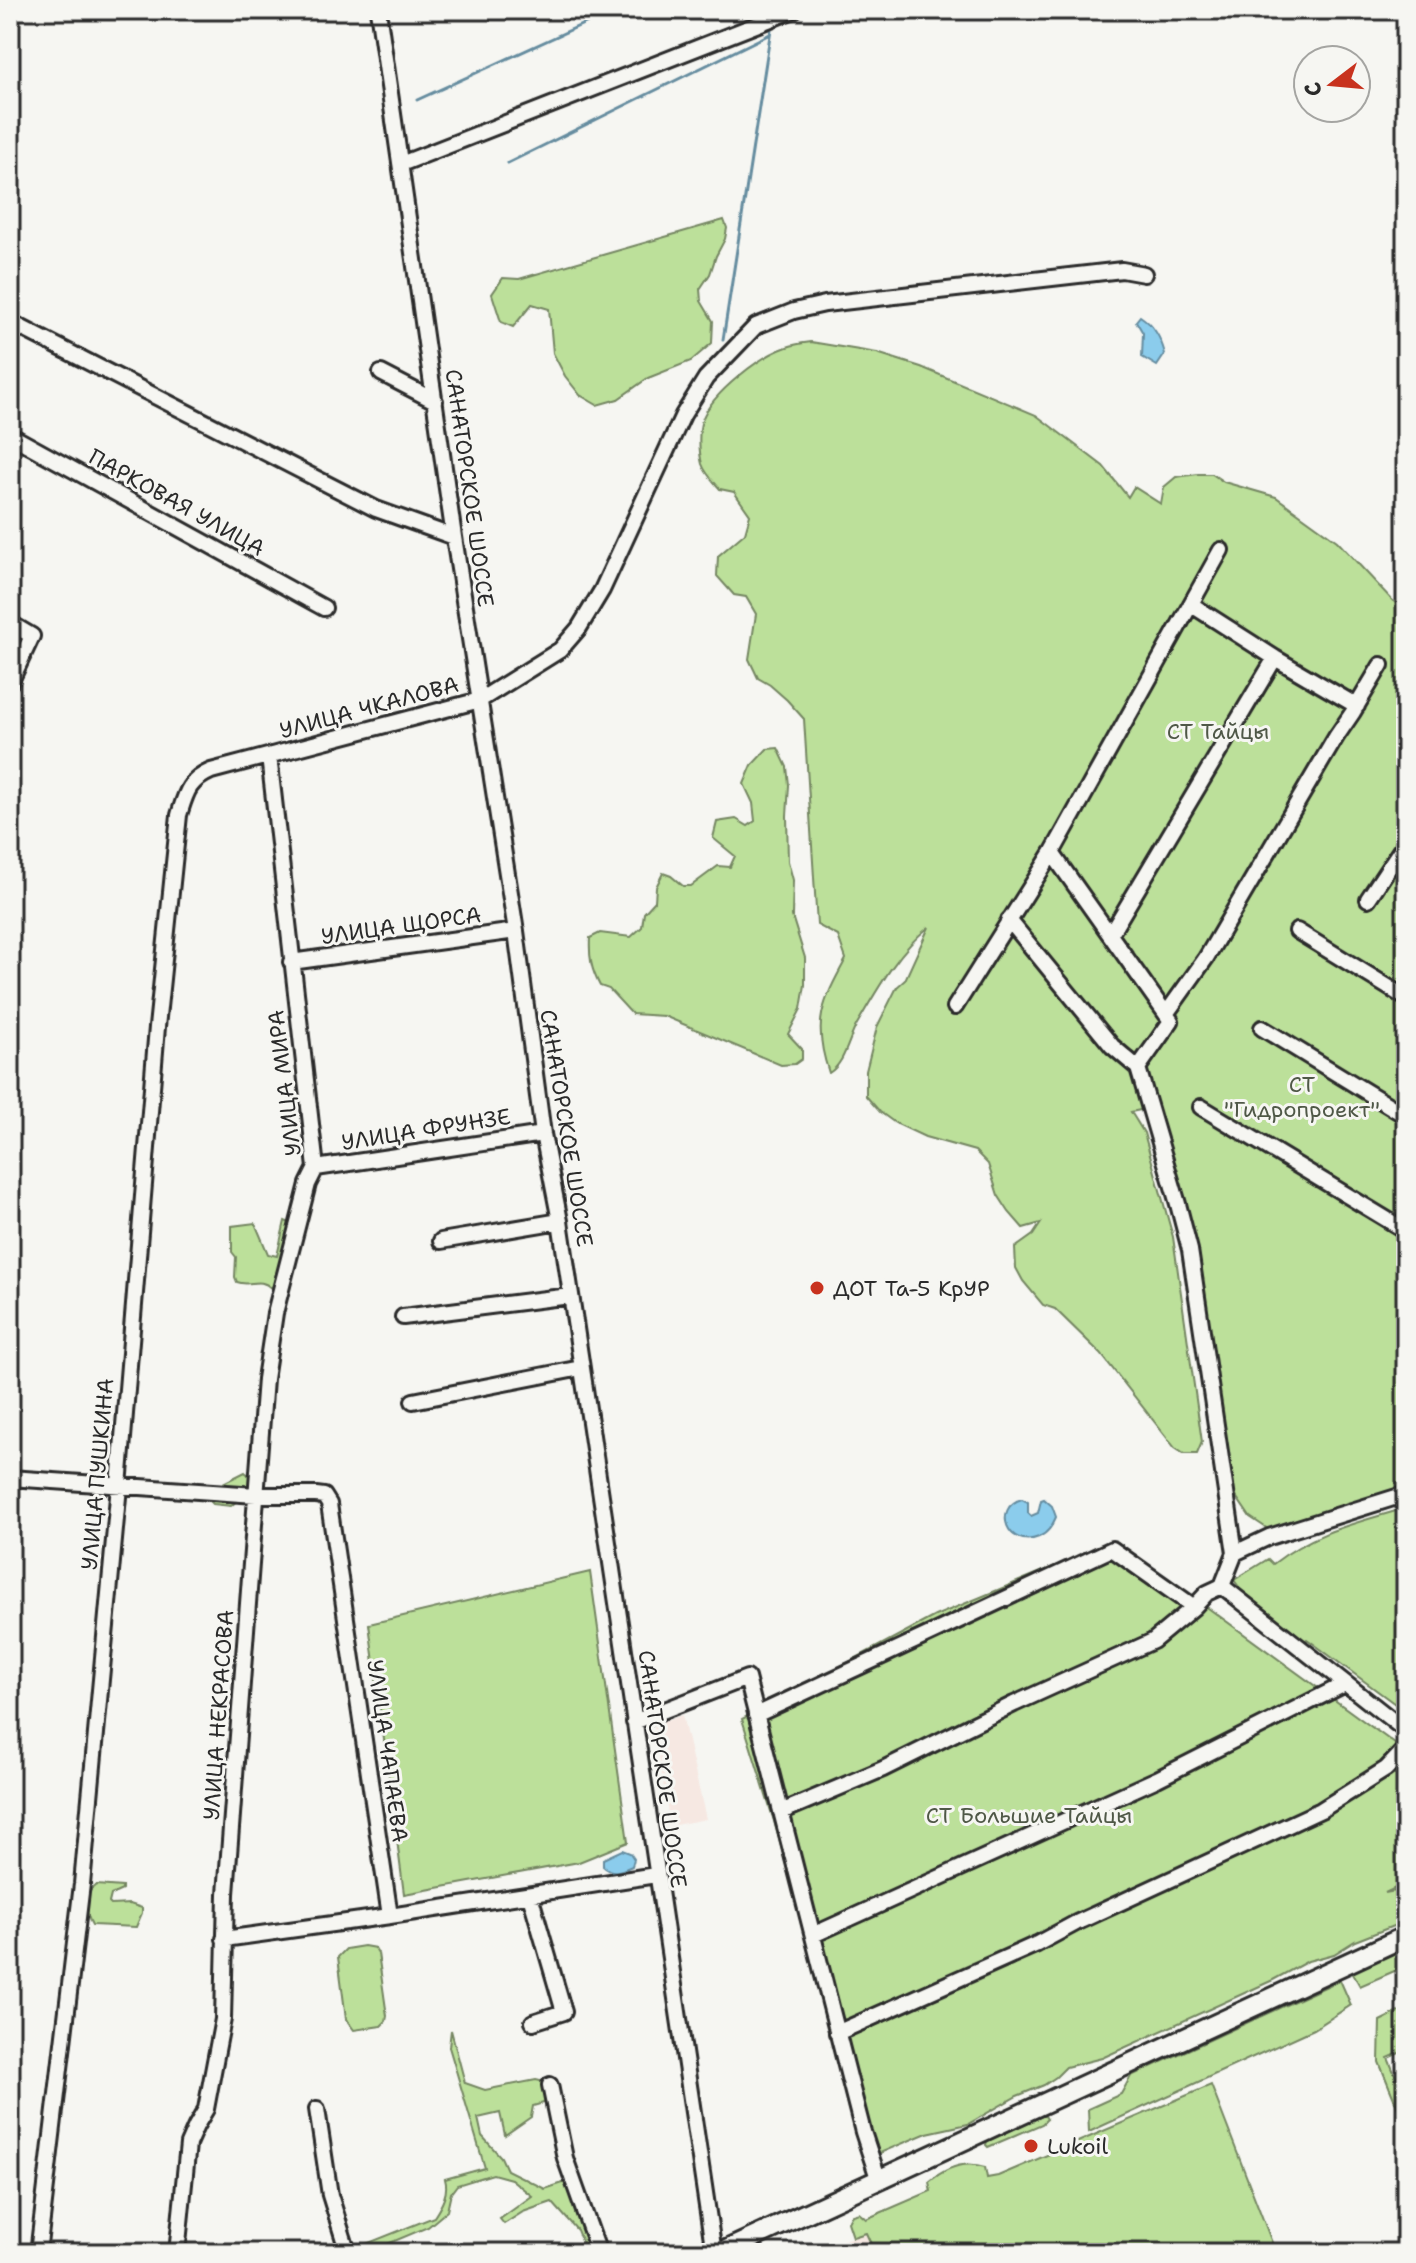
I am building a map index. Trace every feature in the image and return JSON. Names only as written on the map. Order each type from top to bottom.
[{"type":"main road","points":[[717,2253],[1406,1936]]},
{"type":"street","name":"САНАТОРСКОЕ ШОССЕ","points":[[378,10],[454,537],[516,931],[543,1134],[560,1221],[656,1875],[717,2253]]},
{"type":"street","points":[[401,164],[794,10]]},
{"type":"street","name":"УЛИЦА ЧКАЛОВА","points":[[269,756],[480,700],[560,650],[579,628],[602,590],[683,415],[706,378],[756,326],[794,311],[825,304],[1122,270],[1144,274]]},
{"type":"street","points":[[10,322],[376,509],[454,537]]},
{"type":"street","points":[[381,373],[435,401]]},
{"type":"street","name":"ПАРКОВАЯ УЛИЦА","points":[[10,435],[324,608]]},
{"type":"street","points":[[955,1007],[1052,853],[1221,550]]},
{"type":"street","points":[[1192,605],[1357,706]]},
{"type":"street","points":[[10,623],[32,636],[10,683]]},
{"type":"street","points":[[1110,935],[1275,658]]},
{"type":"street","points":[[1166,1014],[1206,958],[1381,665]]},
{"type":"street","name":"УЛИЦА МИРА","points":[[256,1495],[265,1379],[275,1313],[308,1184],[316,1168],[269,756]]},
{"type":"street","name":"УЛИЦА ПУШКИНА","points":[[38,2253],[82,1884],[157,1027],[179,815],[187,791],[196,778],[269,756]]},
{"type":"street","points":[[1368,899],[1406,842]]},
{"type":"street","points":[[1052,853],[1171,1021],[1138,1068]]},
{"type":"street","points":[[781,1812],[883,1769],[1014,1704],[1153,1641],[1207,1593],[1222,1586],[1235,1553],[1190,1250],[1138,1068],[1112,1046],[1009,920]]},
{"type":"street","name":"УЛИЦА ЩОРСА","points":[[291,962],[516,931]]},
{"type":"street","points":[[1297,931],[1406,998]]},
{"type":"street","points":[[1262,1028],[1406,1116]]},
{"type":"street","points":[[1201,1107],[1406,1231]]},
{"type":"street","name":"УЛИЦА ФРУНЗЕ","points":[[316,1168],[543,1134]]},
{"type":"street","points":[[441,1241],[560,1221]]},
{"type":"street","points":[[403,1317],[570,1296]]},
{"type":"street","points":[[413,1401],[581,1368]]},
{"type":"street","name":"УЛИЦА ЧАПАЕВА","points":[[10,1478],[256,1495],[324,1496],[329,1504],[390,1916]]},
{"type":"street","points":[[1235,1553],[1269,1537],[1406,1494]]},
{"type":"street","name":"УЛИЦА НЕКРАСОВА","points":[[177,2253],[188,2144],[206,2109],[223,2019],[224,1939],[256,1495]]},
{"type":"street","points":[[756,1715],[1112,1549],[1194,1607]]},
{"type":"street","points":[[1222,1586],[1406,1731]]},
{"type":"street","points":[[634,1722],[747,1678],[837,2033],[879,2181]]},
{"type":"street","points":[[813,1935],[1157,1779],[1345,1684]]},
{"type":"street","points":[[837,2033],[1037,1944],[1321,1810],[1386,1769],[1406,1748]]},
{"type":"street","points":[[224,1939],[656,1875]]},
{"type":"street","points":[[530,1895],[564,2012],[533,2022]]},
{"type":"street","points":[[550,2085],[565,2158],[599,2253]]},
{"type":"street","points":[[317,2109],[330,2195],[348,2253]]},
{"type":"shaded area","points":[[682,1715],[706,1819],[670,1826],[654,1726]]},
{"type":"shaded area","points":[[866,2232],[875,2253],[845,2253],[839,2242]]},
{"type":"green space","points":[[724,220],[727,228],[725,239],[700,289],[701,301],[713,321],[712,343],[691,361],[648,378],[618,399],[597,405],[580,395],[565,376],[553,353],[549,309],[532,304],[513,327],[501,322],[492,294],[503,278],[519,279]]},
{"type":"green space","points":[[811,342],[877,353],[921,367],[1036,415],[1103,466],[1128,497],[1134,487],[1161,504],[1164,487],[1176,477],[1212,474],[1224,482],[1276,497],[1337,541],[1393,601],[1406,608],[1406,1486],[1271,1531],[1250,1517],[1231,1489],[1192,1248],[1150,1108],[1131,1112],[1144,1133],[1173,1237],[1202,1442],[1197,1454],[1184,1454],[1175,1448],[1101,1354],[1055,1309],[1043,1305],[1016,1268],[1015,1248],[1033,1235],[1041,1223],[1023,1228],[998,1195],[988,1164],[975,1151],[925,1137],[895,1123],[866,1096],[866,1071],[877,1027],[897,987],[905,980],[929,927],[907,948],[889,972],[857,1024],[843,1057],[829,1073],[821,1040],[822,1014],[846,959],[838,936],[817,925],[804,719],[787,700],[758,678],[749,659],[756,614],[746,597],[734,595],[717,576],[718,556],[745,533],[750,515],[734,492],[720,489],[707,474],[702,464],[699,442],[707,409],[726,387],[776,352]]},
{"type":"green space","points":[[778,748],[787,767],[789,785],[788,861],[793,880],[792,916],[805,958],[801,1009],[788,1034],[802,1049],[802,1059],[795,1064],[781,1065],[664,1016],[632,1014],[609,989],[600,986],[590,957],[590,938],[600,933],[631,937],[642,927],[644,913],[655,901],[656,887],[663,873],[683,886],[691,886],[718,866],[730,867],[735,856],[713,838],[717,822],[736,819],[748,826],[755,821],[753,803],[744,784],[752,765],[767,749]]},
{"type":"green space","points":[[285,1221],[290,1223],[279,1279],[271,1288],[263,1283],[237,1282],[232,1226],[255,1223],[268,1254],[277,1256]]},
{"type":"green space","points":[[245,1472],[252,1478],[249,1491],[231,1506],[210,1501],[223,1483]]},
{"type":"green space","points":[[1406,1508],[1406,1712],[1307,1639],[1301,1644],[1234,1594],[1239,1587],[1234,1580],[1268,1559],[1273,1564],[1320,1536]]},
{"type":"green space","name":"СТ Большие Тайцы","points":[[1116,1541],[1406,1752],[1406,1883],[1385,1893],[1406,1889],[1406,1921],[1355,1941],[1334,1954],[1308,1961],[1102,2058],[1066,2067],[1044,2085],[1017,2096],[968,2124],[927,2133],[866,2159],[774,1821],[742,1719],[935,1616]]},
{"type":"green space","points":[[590,1572],[628,1842],[579,1862],[404,1894],[369,1624]]},
{"type":"green space","points":[[96,1885],[122,1887],[122,1890],[111,1895],[111,1905],[130,1904],[142,1908],[136,1927],[92,1925],[86,1904],[89,1893]]},
{"type":"green space","points":[[375,1948],[378,1953],[387,2016],[381,2026],[354,2030],[346,2019],[338,1957],[346,1949]]},
{"type":"green space","points":[[1406,1948],[1406,1966],[1360,1986],[1352,1972]]},
{"type":"green space","points":[[1340,1980],[1351,2005],[1314,2029],[1089,2132],[1088,2109],[1121,2094],[1131,2076]]},
{"type":"green space","points":[[1406,2008],[1406,2050],[1388,2058],[1406,2101],[1406,2128],[1379,2062],[1380,2021]]},
{"type":"green space","points":[[451,2030],[465,2083],[485,2090],[536,2080],[545,2082],[604,2253],[586,2253],[577,2230],[552,2202],[523,2212],[504,2224],[500,2219],[532,2196],[511,2179],[493,2174],[457,2185],[451,2193],[447,2211],[428,2227],[366,2253],[349,2253],[434,2217],[444,2198],[445,2179],[485,2168],[449,2047]],"holes":[[[547,2102],[569,2181],[545,2189],[507,2170],[501,2157],[482,2136],[478,2118],[500,2113],[505,2135],[531,2117],[533,2106]]]},
{"type":"green space","points":[[1211,2085],[1276,2253],[875,2253],[866,2233],[853,2237],[848,2222],[852,2215],[859,2213],[866,2219],[931,2191],[929,2182],[948,2169],[977,2165],[985,2167],[987,2178],[998,2176]]},
{"type":"green space","points":[[1042,2116],[1047,2119],[1042,2124],[988,2147],[986,2145],[987,2141]]},
{"type":"water","points":[[1140,316],[1153,328],[1163,348],[1165,354],[1157,366],[1142,357],[1143,333],[1136,321]]},
{"type":"water","points":[[1022,1499],[1028,1502],[1031,1516],[1038,1513],[1041,1500],[1052,1506],[1056,1517],[1049,1529],[1039,1537],[1019,1538],[1007,1526],[1008,1510],[1013,1503]]},
{"type":"water","points":[[622,1850],[634,1859],[632,1866],[613,1871],[603,1866],[603,1859]]},
{"type":"waterway","points":[[417,100],[614,10]]},
{"type":"waterway","points":[[723,340],[771,29]]},
{"type":"waterway","points":[[508,163],[770,34]]},
{"type":"place","name":"ДОТ Та-5 КрУР","points":[[817,1288]]},
{"type":"place","name":"Lukoil","points":[[1031,2146]]},
{"type":"park label","name":"СТ Тайцы","points":[[1218,731]]},
{"type":"park label","name":"СТ \"Гидропроект\"","points":[[1302,1096]]}]
